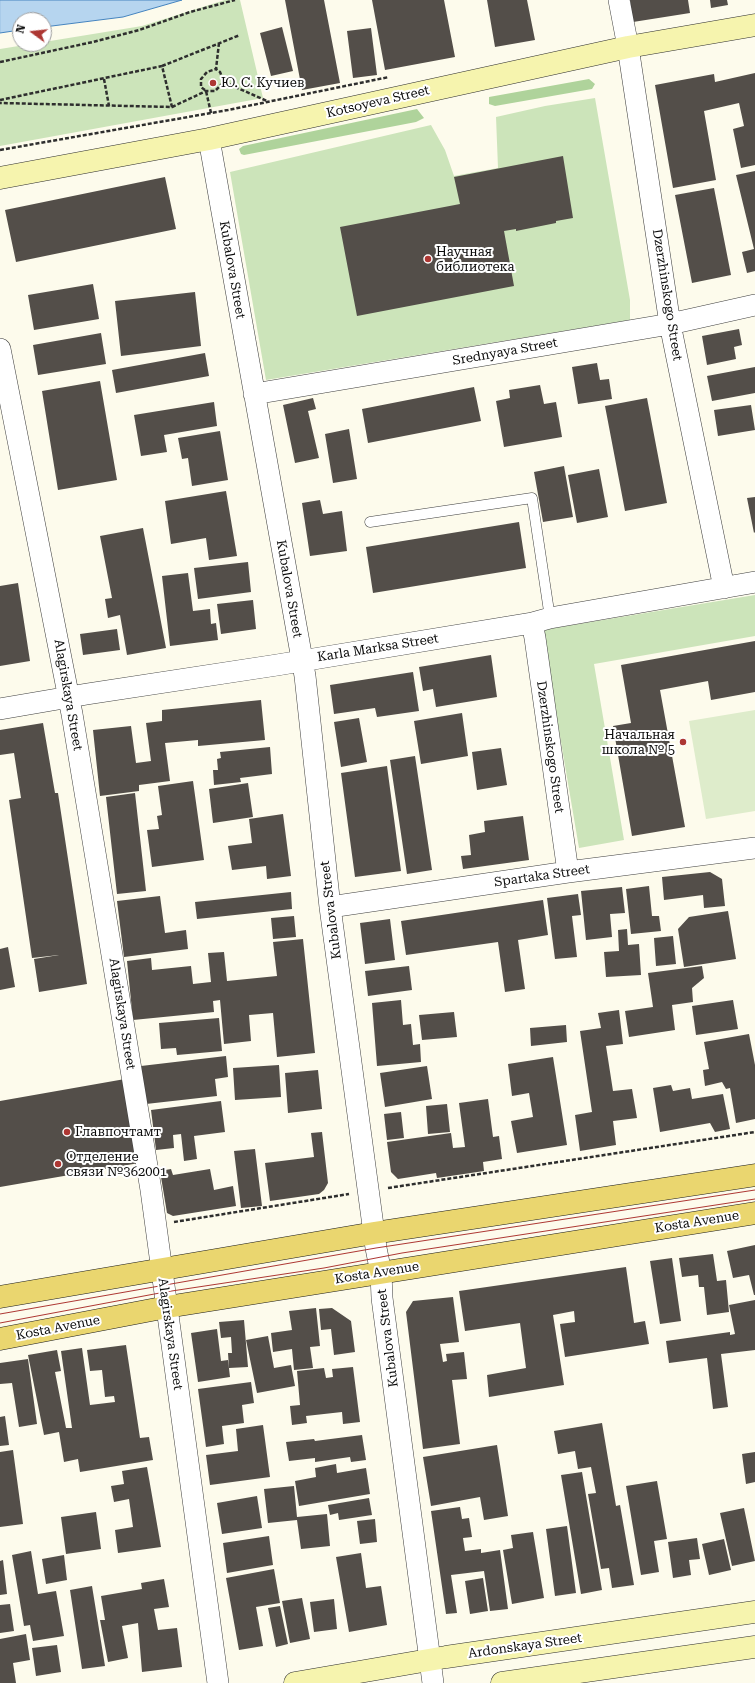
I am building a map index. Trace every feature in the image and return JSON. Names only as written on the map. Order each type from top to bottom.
[{"type":"main road","points":[[0,1297],[374,1232],[755,1175]]},
{"type":"main road","name":"Kosta Avenue","points":[[0,1339],[167,1307],[755,1213]]},
{"type":"street","name":"Dzerzhinskogo Street","points":[[619,0],[628,47],[670,324],[724,588]]},
{"type":"street","name":"Kotsoyeva Street","points":[[0,178],[209,140],[628,47],[755,25]]},
{"type":"street","name":"Kubalova Street","points":[[209,140],[306,684],[330,907],[380,1273],[382,1298],[433,1683]]},
{"type":"street","name":"Srednyaya Street","points":[[254,394],[670,324],[755,305]]},
{"type":"street","name":"Alagirskaya Street","points":[[0,349],[69,697],[147,1167],[218,1683]]},
{"type":"street","name":"Karla Marksa Street","points":[[0,709],[541,621],[755,582]]},
{"type":"street","name":"Dzerzhinskogo Street","points":[[541,621],[535,638],[568,872]]},
{"type":"street","name":"Spartaka Street","points":[[330,907],[568,872],[755,848]]},
{"type":"street","name":"Ardonskaya Street","points":[[295,1683],[429,1660],[755,1612]]},
{"type":"street","points":[[502,1683],[755,1646]]},
{"type":"lane","points":[[370,522],[532,498],[541,621]]},
{"type":"path","points":[[0,62],[93,42],[139,30],[190,12],[235,0]]},
{"type":"path","points":[[0,102],[162,66],[240,35]]},
{"type":"path","points":[[216,69],[219,43]]},
{"type":"path","points":[[162,66],[172,108]]},
{"type":"path","points":[[216,69],[220,72],[224,82],[268,101]]},
{"type":"path","points":[[211,112],[206,91],[201,87],[201,79],[207,72],[216,69]]},
{"type":"path","points":[[0,150],[211,112],[392,76]]},
{"type":"path","points":[[104,79],[109,106]]},
{"type":"path","points":[[0,102],[172,108],[206,91],[215,91],[224,82]]},
{"type":"path","points":[[174,1222],[368,1190],[755,1132]]},
{"type":"green space","points":[[225,0],[240,0],[263,98],[0,146],[0,49],[12,47],[12,52],[52,52],[52,41],[142,26]]},
{"type":"green space","points":[[589,79],[595,84],[592,89],[495,106],[489,104],[489,97]]},
{"type":"green space","points":[[595,98],[630,300],[630,320],[266,380],[230,172],[431,125],[445,150],[454,176],[498,168],[496,117],[545,106]]},
{"type":"green space","points":[[417,109],[424,118],[416,122],[244,155],[241,154],[239,149],[243,146]]},
{"type":"green space","points":[[755,595],[755,636],[594,664],[624,840],[579,848],[542,630]]},
{"type":"green space","points":[[755,710],[755,811],[706,819],[689,721]]},
{"type":"water","points":[[0,0],[182,0],[123,17],[52,26],[52,12],[12,12],[12,31],[0,33]]},
{"type":"building","points":[[285,0],[324,0],[340,83],[302,90]]},
{"type":"building","points":[[372,0],[444,0],[455,57],[385,70]]},
{"type":"building","points":[[487,0],[527,0],[535,40],[495,47]]},
{"type":"building","points":[[630,0],[688,0],[690,13],[633,22]]},
{"type":"building","points":[[710,0],[727,0],[728,5],[711,8]]},
{"type":"building","points":[[282,27],[293,71],[271,76],[260,33]]},
{"type":"building","points":[[371,28],[377,75],[353,78],[347,31]]},
{"type":"building","points":[[755,73],[755,165],[741,168],[733,129],[744,126],[739,103],[704,111],[716,180],[673,188],[655,85],[714,74],[715,82]]},
{"type":"building","name":"Научная библиотека","points":[[563,156],[573,218],[516,231],[516,229],[504,231],[514,286],[357,316],[340,227],[460,204],[454,177]]},
{"type":"building","points":[[755,171],[755,271],[747,273],[742,252],[754,249],[736,175]]},
{"type":"building","points":[[165,177],[176,229],[16,262],[5,210]]},
{"type":"building","points":[[714,188],[731,275],[692,283],[675,195]]},
{"type":"building","points":[[93,284],[99,319],[34,330],[28,295]]},
{"type":"building","points":[[195,292],[201,346],[121,356],[115,301]]},
{"type":"building","points":[[739,329],[742,345],[734,347],[736,359],[707,365],[702,336]]},
{"type":"building","points":[[101,333],[106,364],[38,375],[33,345]]},
{"type":"building","points":[[205,353],[209,376],[116,393],[112,370]]},
{"type":"building","points":[[597,363],[600,380],[609,379],[612,399],[578,404],[572,367]]},
{"type":"building","points":[[755,367],[755,393],[712,401],[707,376]]},
{"type":"building","points":[[100,381],[117,480],[58,490],[42,391]]},
{"type":"building","points":[[540,385],[544,404],[556,402],[562,437],[504,447],[496,401],[510,398],[509,390]]},
{"type":"building","points":[[474,387],[481,421],[368,443],[362,409]]},
{"type":"building","points":[[313,398],[316,409],[308,411],[319,458],[295,463],[283,405]]},
{"type":"building","points":[[647,398],[667,503],[625,511],[605,406]]},
{"type":"building","points":[[214,402],[217,426],[164,435],[167,452],[141,456],[134,415]]},
{"type":"building","points":[[751,405],[755,430],[718,436],[714,410]]},
{"type":"building","points":[[349,429],[357,479],[333,483],[325,434]]},
{"type":"building","points":[[220,431],[228,480],[192,486],[188,458],[182,459],[178,438]]},
{"type":"building","points":[[564,466],[573,517],[543,522],[534,472]]},
{"type":"building","points":[[599,469],[608,517],[577,523],[568,475]]},
{"type":"building","points":[[226,491],[237,556],[209,560],[206,538],[171,544],[165,501]]},
{"type":"building","points":[[755,497],[755,532],[754,533],[747,498]]},
{"type":"building","points":[[320,500],[323,514],[342,511],[347,551],[310,556],[302,503]]},
{"type":"building","points":[[519,522],[526,568],[373,593],[366,547]]},
{"type":"building","points":[[143,528],[166,648],[127,655],[120,615],[108,618],[105,599],[112,598],[100,536]]},
{"type":"building","points":[[248,562],[251,592],[198,599],[194,568]]},
{"type":"building","points":[[188,573],[193,611],[210,609],[211,624],[216,623],[218,640],[170,646],[162,576]]},
{"type":"building","points":[[18,583],[30,661],[0,666],[0,586]]},
{"type":"building","points":[[253,600],[256,629],[221,634],[217,604]]},
{"type":"building","points":[[117,629],[120,650],[83,655],[80,634]]},
{"type":"building","points":[[755,641],[755,692],[711,700],[708,681],[660,690],[685,827],[632,836],[613,726],[631,723],[621,665]]},
{"type":"building","points":[[491,655],[497,697],[436,707],[433,689],[423,691],[419,667]]},
{"type":"building","points":[[413,672],[419,711],[377,717],[375,708],[334,714],[330,685]]},
{"type":"building","points":[[261,700],[265,740],[198,746],[198,740],[165,743],[170,781],[139,785],[139,791],[100,796],[93,730],[131,726],[136,763],[151,761],[146,723],[162,721],[162,710]]},
{"type":"building","points":[[462,713],[468,756],[421,764],[414,721]]},
{"type":"building","points":[[359,718],[367,762],[341,767],[334,722]]},
{"type":"building","points":[[43,723],[55,793],[58,793],[87,984],[39,992],[34,959],[59,955],[32,958],[9,800],[21,798],[14,753],[0,755],[0,730]]},
{"type":"building","points":[[270,747],[272,774],[240,778],[241,782],[214,785],[213,770],[218,770],[217,759],[221,758],[220,752]]},
{"type":"building","points":[[501,748],[507,785],[477,790],[472,752]]},
{"type":"building","points":[[415,756],[432,870],[407,874],[390,760]]},
{"type":"building","points":[[387,766],[401,871],[355,877],[341,773]]},
{"type":"building","points":[[193,781],[204,860],[152,867],[147,830],[159,829],[157,816],[162,815],[158,786]]},
{"type":"building","points":[[248,783],[253,817],[213,823],[209,789]]},
{"type":"building","points":[[135,793],[146,891],[117,894],[106,797]]},
{"type":"building","points":[[283,814],[291,876],[267,879],[266,866],[232,870],[228,846],[252,843],[249,819]]},
{"type":"building","points":[[523,816],[529,860],[463,869],[461,856],[471,855],[469,835],[485,832],[484,821]]},
{"type":"building","points":[[710,872],[722,879],[725,906],[704,908],[703,895],[664,900],[662,877]]},
{"type":"building","points":[[649,886],[652,916],[659,916],[661,931],[631,934],[626,889]]},
{"type":"building","points":[[622,887],[625,913],[610,914],[612,937],[586,940],[581,891]]},
{"type":"building","points":[[291,892],[292,909],[197,919],[195,902]]},
{"type":"building","points":[[578,894],[581,915],[572,916],[577,957],[555,959],[547,898]]},
{"type":"building","points":[[160,896],[165,933],[186,930],[188,949],[124,957],[117,901]]},
{"type":"building","points":[[543,900],[548,935],[518,940],[525,989],[505,992],[498,942],[406,955],[401,921]]},
{"type":"building","points":[[728,911],[736,959],[684,967],[678,929],[689,917]]},
{"type":"building","points":[[294,916],[296,937],[273,939],[271,918]]},
{"type":"building","points":[[390,919],[395,960],[365,964],[360,923]]},
{"type":"building","points":[[627,929],[628,945],[639,944],[641,975],[606,977],[604,952],[619,951],[618,930]]},
{"type":"building","points":[[673,936],[676,964],[656,966],[654,938]]},
{"type":"building","points":[[303,939],[315,1053],[277,1057],[273,1013],[249,1015],[251,1041],[224,1044],[220,1000],[213,1001],[214,1012],[133,1020],[127,961],[151,958],[152,970],[191,966],[193,984],[211,982],[208,953],[224,952],[227,981],[277,976],[273,942]]},
{"type":"building","points":[[8,947],[15,987],[0,990],[0,949]]},
{"type":"building","points":[[409,966],[412,990],[368,996],[365,971]]},
{"type":"building","points":[[702,966],[704,978],[692,988],[693,1002],[672,1005],[675,1030],[629,1037],[625,1011],[653,1007],[648,973]]},
{"type":"building","points":[[401,1000],[403,1025],[411,1024],[413,1045],[420,1044],[421,1062],[377,1066],[372,1003]]},
{"type":"building","points":[[733,1000],[738,1029],[696,1035],[692,1006]]},
{"type":"building","points":[[619,1010],[623,1044],[606,1046],[613,1091],[632,1089],[637,1118],[613,1121],[616,1145],[580,1151],[575,1115],[592,1112],[580,1031],[601,1028],[598,1013]]},
{"type":"building","points":[[454,1012],[457,1037],[422,1040],[419,1015]]},
{"type":"building","points":[[219,1018],[222,1051],[177,1055],[176,1048],[161,1049],[159,1023]]},
{"type":"building","points":[[566,1025],[567,1042],[531,1046],[530,1028]]},
{"type":"building","points":[[749,1034],[755,1065],[755,1119],[736,1123],[730,1088],[726,1089],[722,1082],[705,1086],[703,1070],[709,1069],[704,1042]]},
{"type":"building","points":[[226,1056],[228,1077],[215,1079],[217,1096],[146,1104],[141,1066]]},
{"type":"building","points":[[553,1057],[567,1145],[517,1153],[511,1121],[533,1117],[529,1093],[512,1096],[508,1064]]},
{"type":"building","points":[[279,1065],[281,1097],[235,1100],[233,1068]]},
{"type":"building","points":[[427,1066],[432,1099],[385,1107],[380,1073]]},
{"type":"building","points":[[318,1070],[322,1109],[288,1113],[285,1073]]},
{"type":"building","name":"Главпочтамт","points":[[125,1079],[139,1163],[0,1187],[0,1101]]},
{"type":"building","points":[[671,1085],[673,1091],[690,1088],[692,1099],[723,1094],[730,1129],[715,1132],[710,1123],[660,1132],[653,1088]]},
{"type":"building","points":[[488,1099],[493,1137],[499,1136],[502,1159],[483,1162],[484,1171],[437,1178],[436,1173],[398,1179],[391,1172],[387,1142],[451,1133],[453,1148],[465,1147],[459,1103]]},
{"type":"building","points":[[221,1101],[225,1132],[194,1136],[197,1159],[184,1161],[181,1134],[173,1135],[174,1148],[156,1150],[151,1110]]},
{"type":"building","points":[[447,1104],[450,1132],[428,1134],[426,1106]]},
{"type":"building","points":[[401,1112],[404,1138],[387,1140],[384,1114]]},
{"type":"building","points":[[322,1132],[328,1183],[324,1190],[319,1194],[270,1201],[265,1163],[314,1157],[311,1133]]},
{"type":"building","points":[[255,1149],[262,1206],[241,1208],[234,1151]]},
{"type":"building","points":[[171,1169],[173,1175],[210,1169],[214,1190],[233,1186],[236,1206],[173,1216],[167,1213],[160,1171]]},
{"type":"building","points":[[755,1245],[754,1295],[749,1275],[733,1278],[727,1251]]},
{"type":"building","points":[[713,1254],[717,1281],[726,1280],[729,1312],[707,1315],[704,1287],[699,1287],[698,1275],[682,1277],[679,1258]]},
{"type":"building","points":[[672,1258],[681,1321],[660,1324],[650,1261]]},
{"type":"building","points":[[626,1267],[634,1323],[645,1321],[649,1344],[565,1357],[560,1324],[575,1322],[574,1311],[553,1315],[564,1385],[489,1397],[487,1375],[526,1368],[520,1323],[465,1331],[459,1291]]},
{"type":"building","points":[[453,1297],[459,1342],[440,1344],[443,1362],[447,1361],[446,1354],[464,1352],[467,1379],[452,1380],[460,1444],[423,1449],[406,1312],[413,1301]]},
{"type":"building","points":[[755,1300],[755,1350],[721,1354],[728,1407],[713,1409],[707,1358],[669,1363],[666,1341],[730,1332],[730,1335],[735,1334],[729,1305]]},
{"type":"building","points":[[316,1308],[320,1346],[310,1347],[313,1368],[294,1370],[292,1349],[273,1352],[271,1333],[292,1330],[289,1311]]},
{"type":"building","points":[[332,1308],[351,1321],[355,1352],[334,1355],[331,1329],[321,1330],[319,1309]]},
{"type":"building","points":[[244,1320],[248,1367],[229,1368],[228,1353],[232,1353],[231,1337],[221,1338],[219,1322]]},
{"type":"building","points":[[217,1329],[221,1361],[228,1360],[230,1377],[198,1382],[191,1333]]},
{"type":"building","points":[[268,1336],[274,1368],[291,1365],[295,1386],[257,1393],[246,1340]]},
{"type":"building","points":[[126,1345],[140,1438],[149,1437],[153,1460],[80,1472],[78,1459],[64,1462],[59,1432],[44,1435],[28,1355],[57,1350],[61,1371],[55,1372],[66,1428],[72,1428],[61,1351],[82,1348],[90,1405],[115,1402],[114,1396],[105,1397],[102,1370],[90,1371],[87,1350]]},
{"type":"building","points":[[28,1359],[37,1424],[19,1427],[12,1383],[0,1384],[0,1363]]},
{"type":"building","points":[[353,1367],[360,1422],[343,1424],[342,1412],[306,1416],[307,1423],[292,1425],[290,1406],[300,1405],[297,1371],[324,1368],[326,1378],[333,1377],[332,1369]]},
{"type":"building","points":[[251,1382],[254,1403],[242,1405],[244,1423],[222,1426],[224,1444],[206,1447],[198,1389]]},
{"type":"building","points":[[5,1416],[9,1445],[0,1446],[0,1417]]},
{"type":"building","points":[[602,1423],[616,1506],[620,1505],[634,1585],[612,1588],[609,1568],[601,1569],[588,1494],[596,1493],[591,1467],[578,1469],[575,1451],[558,1454],[554,1431]]},
{"type":"building","points":[[263,1425],[270,1477],[210,1485],[206,1455],[238,1451],[236,1429]]},
{"type":"building","points":[[362,1435],[366,1460],[351,1462],[350,1457],[315,1462],[315,1458],[289,1461],[286,1442],[314,1439],[315,1441]]},
{"type":"building","points":[[497,1445],[508,1516],[484,1520],[480,1497],[431,1506],[423,1457]]},
{"type":"building","points":[[13,1450],[23,1524],[0,1527],[0,1452]]},
{"type":"building","points":[[755,1452],[755,1482],[746,1484],[742,1454]]},
{"type":"building","points":[[336,1464],[337,1473],[366,1468],[370,1494],[299,1506],[295,1481],[316,1477],[315,1468]]},
{"type":"building","points":[[147,1467],[161,1547],[118,1553],[115,1530],[133,1527],[129,1499],[114,1502],[111,1486],[124,1484],[122,1471]]},
{"type":"building","points":[[582,1472],[602,1590],[581,1594],[561,1475]]},
{"type":"building","points":[[657,1481],[667,1539],[654,1541],[659,1572],[641,1575],[626,1486]]},
{"type":"building","points":[[294,1486],[297,1517],[327,1514],[330,1546],[301,1549],[297,1520],[268,1523],[264,1489]]},
{"type":"building","points":[[257,1496],[262,1528],[222,1534],[217,1503]]},
{"type":"building","points":[[369,1498],[372,1515],[339,1520],[338,1513],[330,1515],[328,1505]]},
{"type":"building","points":[[460,1507],[462,1519],[469,1518],[472,1537],[463,1538],[465,1551],[481,1549],[481,1553],[500,1550],[508,1609],[490,1611],[484,1571],[451,1575],[457,1613],[446,1614],[431,1511]]},
{"type":"building","points":[[744,1508],[755,1561],[732,1566],[720,1513]]},
{"type":"building","points":[[96,1512],[101,1549],[66,1554],[61,1517]]},
{"type":"building","points":[[375,1519],[377,1542],[360,1544],[357,1521]]},
{"type":"building","points":[[567,1526],[576,1593],[555,1596],[546,1529]]},
{"type":"building","points":[[533,1532],[544,1598],[512,1604],[503,1550],[513,1548],[511,1535]]},
{"type":"building","points":[[269,1536],[273,1565],[227,1573],[223,1543]]},
{"type":"building","points":[[697,1538],[700,1559],[689,1560],[691,1575],[673,1578],[668,1542]]},
{"type":"building","points":[[724,1539],[731,1570],[709,1575],[702,1544]]},
{"type":"building","points":[[31,1551],[38,1594],[56,1591],[64,1636],[33,1641],[30,1625],[24,1626],[12,1555]]},
{"type":"building","points":[[361,1553],[366,1588],[381,1586],[387,1625],[349,1632],[336,1557]]},
{"type":"building","points":[[64,1555],[67,1580],[46,1584],[42,1559]]},
{"type":"building","points":[[3,1560],[7,1594],[0,1595],[0,1561]]},
{"type":"building","points":[[274,1569],[280,1603],[256,1607],[263,1646],[239,1650],[226,1578]]},
{"type":"building","points":[[483,1578],[488,1611],[470,1614],[465,1581]]},
{"type":"building","points":[[164,1579],[169,1607],[154,1609],[158,1630],[177,1628],[182,1667],[142,1672],[138,1623],[122,1626],[128,1658],[108,1662],[100,1620],[105,1620],[101,1596],[142,1589],[141,1583]]},
{"type":"building","points":[[92,1586],[105,1666],[82,1669],[70,1590]]},
{"type":"building","points":[[302,1598],[310,1639],[290,1643],[282,1601]]},
{"type":"building","points":[[334,1599],[337,1629],[314,1632],[310,1602]]},
{"type":"building","points":[[10,1604],[14,1631],[0,1633],[0,1605]]},
{"type":"building","points":[[280,1606],[288,1644],[276,1647],[268,1608]]},
{"type":"building","points":[[26,1634],[30,1660],[13,1663],[16,1683],[0,1683],[0,1639]]},
{"type":"building","points":[[57,1645],[61,1672],[36,1676],[32,1648]]},
{"type":"tram line","points":[[0,1314],[376,1248],[755,1190]]},
{"type":"tram line","points":[[0,1323],[165,1292],[324,1268],[402,1253],[755,1199]]},
{"type":"place","name":"Ю. С. Кучиев","points":[[213,83]]},
{"type":"place","name":"Научная библиотека","points":[[428,259]]},
{"type":"place","name":"Начальная школа № 5","points":[[683,742]]},
{"type":"place","name":"Главпочтамт","points":[[67,1132]]},
{"type":"place","name":"Отделение связи №362001","points":[[58,1164]]}]
